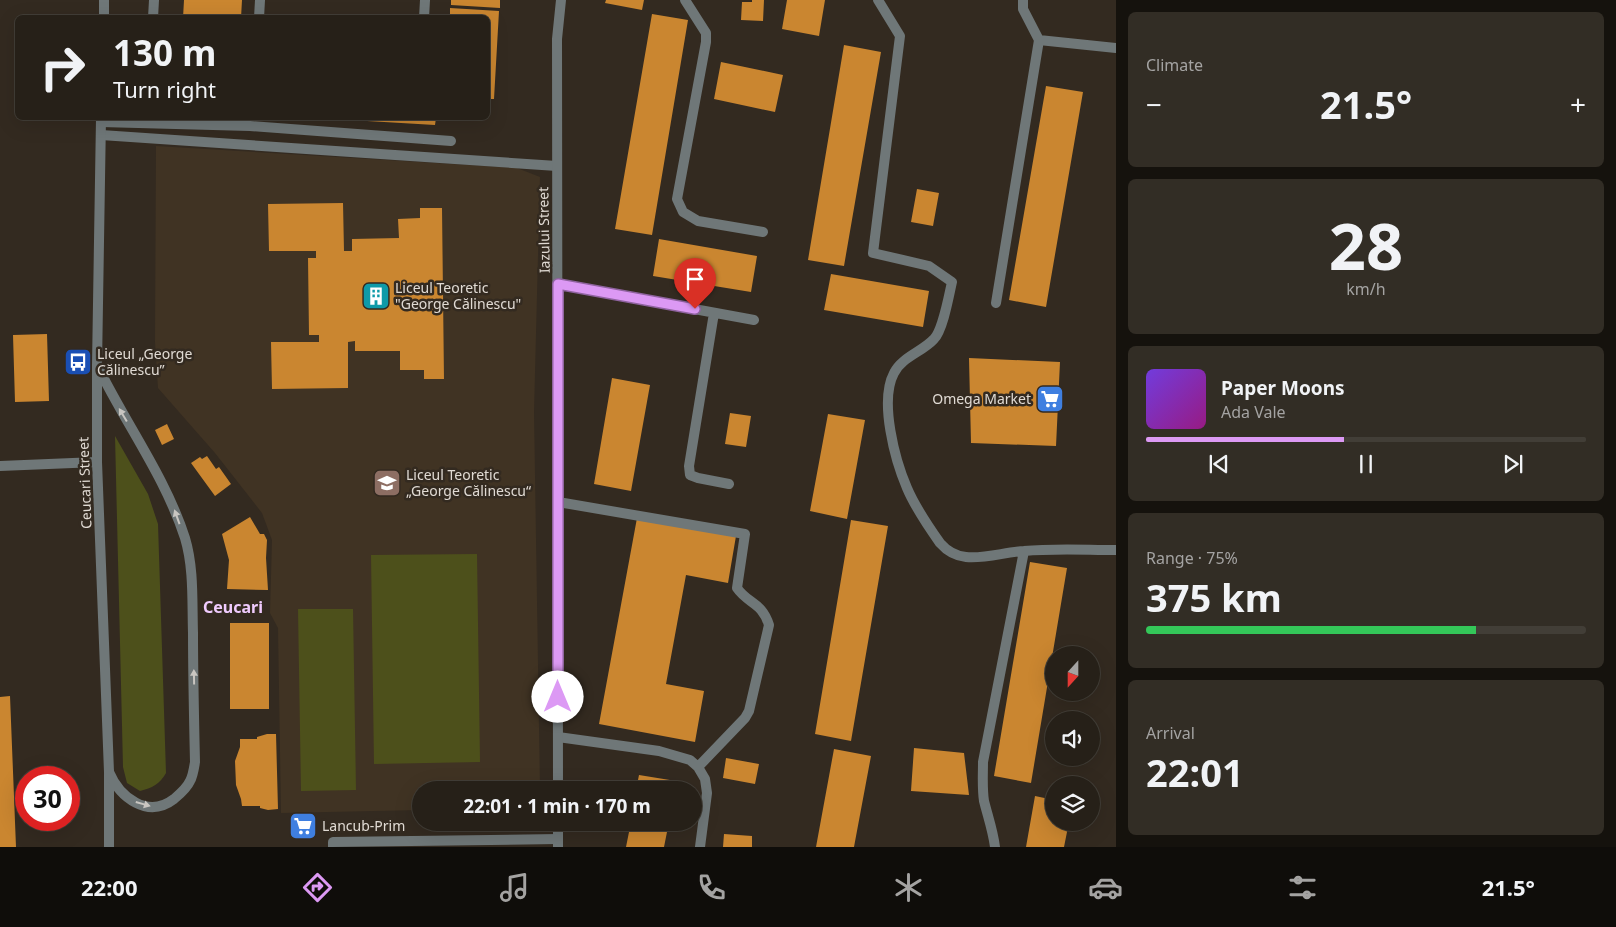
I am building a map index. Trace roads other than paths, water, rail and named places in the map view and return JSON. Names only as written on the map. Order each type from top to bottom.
[{"type":"street","points":[[104,0],[104,15]]},
{"type":"street","points":[[153,15],[154,0]]},
{"type":"street","points":[[259,15],[260,0]]},
{"type":"street","points":[[424,15],[425,0]]},
{"type":"street","name":"Iazului Street","points":[[558,781],[557,39],[561,0]]},
{"type":"street","points":[[685,0],[706,33],[706,42],[677,199],[683,212],[698,221],[763,232]]},
{"type":"street","points":[[878,0],[900,36],[873,253],[929,266],[952,282],[944,316],[935,338],[902,363],[894,372],[889,387],[887,407],[890,427],[907,489],[940,544],[946,550],[955,554],[967,557],[981,557],[1024,550],[1116,550]]},
{"type":"street","points":[[996,303],[1039,40],[1023,9],[1023,0]]},
{"type":"street","points":[[1039,40],[1116,48]]},
{"type":"street","points":[[101,120],[250,122],[451,140]]},
{"type":"street","name":"Ceucari Street","points":[[101,120],[97,462],[109,772],[109,847]]},
{"type":"street","points":[[100,135],[557,166]]},
{"type":"street","points":[[558,284],[754,320]]},
{"type":"street","points":[[714,312],[689,466],[690,475],[729,484]]},
{"type":"street","points":[[97,365],[111,395],[148,457],[171,501],[185,539],[192,577],[195,762],[190,781],[180,794],[168,804],[154,807],[139,805],[120,792],[109,772]]},
{"type":"street","points":[[0,466],[97,462]]},
{"type":"street","points":[[558,502],[745,534],[737,588],[766,614],[769,625],[749,711],[745,718],[698,767]]},
{"type":"street","points":[[995,847],[984,800],[982,780],[1024,550]]},
{"type":"street","points":[[558,736],[677,755],[690,760],[698,767],[705,779],[707,793],[700,847]]},
{"type":"street","points":[[333,847],[333,842],[558,843]]},
{"type":"place","name":"Liceul Teoretic \"George Călinescu\"","points":[[376,296]]},
{"type":"place","name":"Liceul „George Călinescu”","points":[[78,362]]},
{"type":"place","name":"Omega Market","points":[[1050,399]]},
{"type":"place","name":"Liceul Teoretic „George Călinescu“","points":[[387,483]]},
{"type":"place","name":"Lancub-Prim","points":[[303,826]]},
{"type":"district","name":"Ceucari","points":[[233,607]]}]
